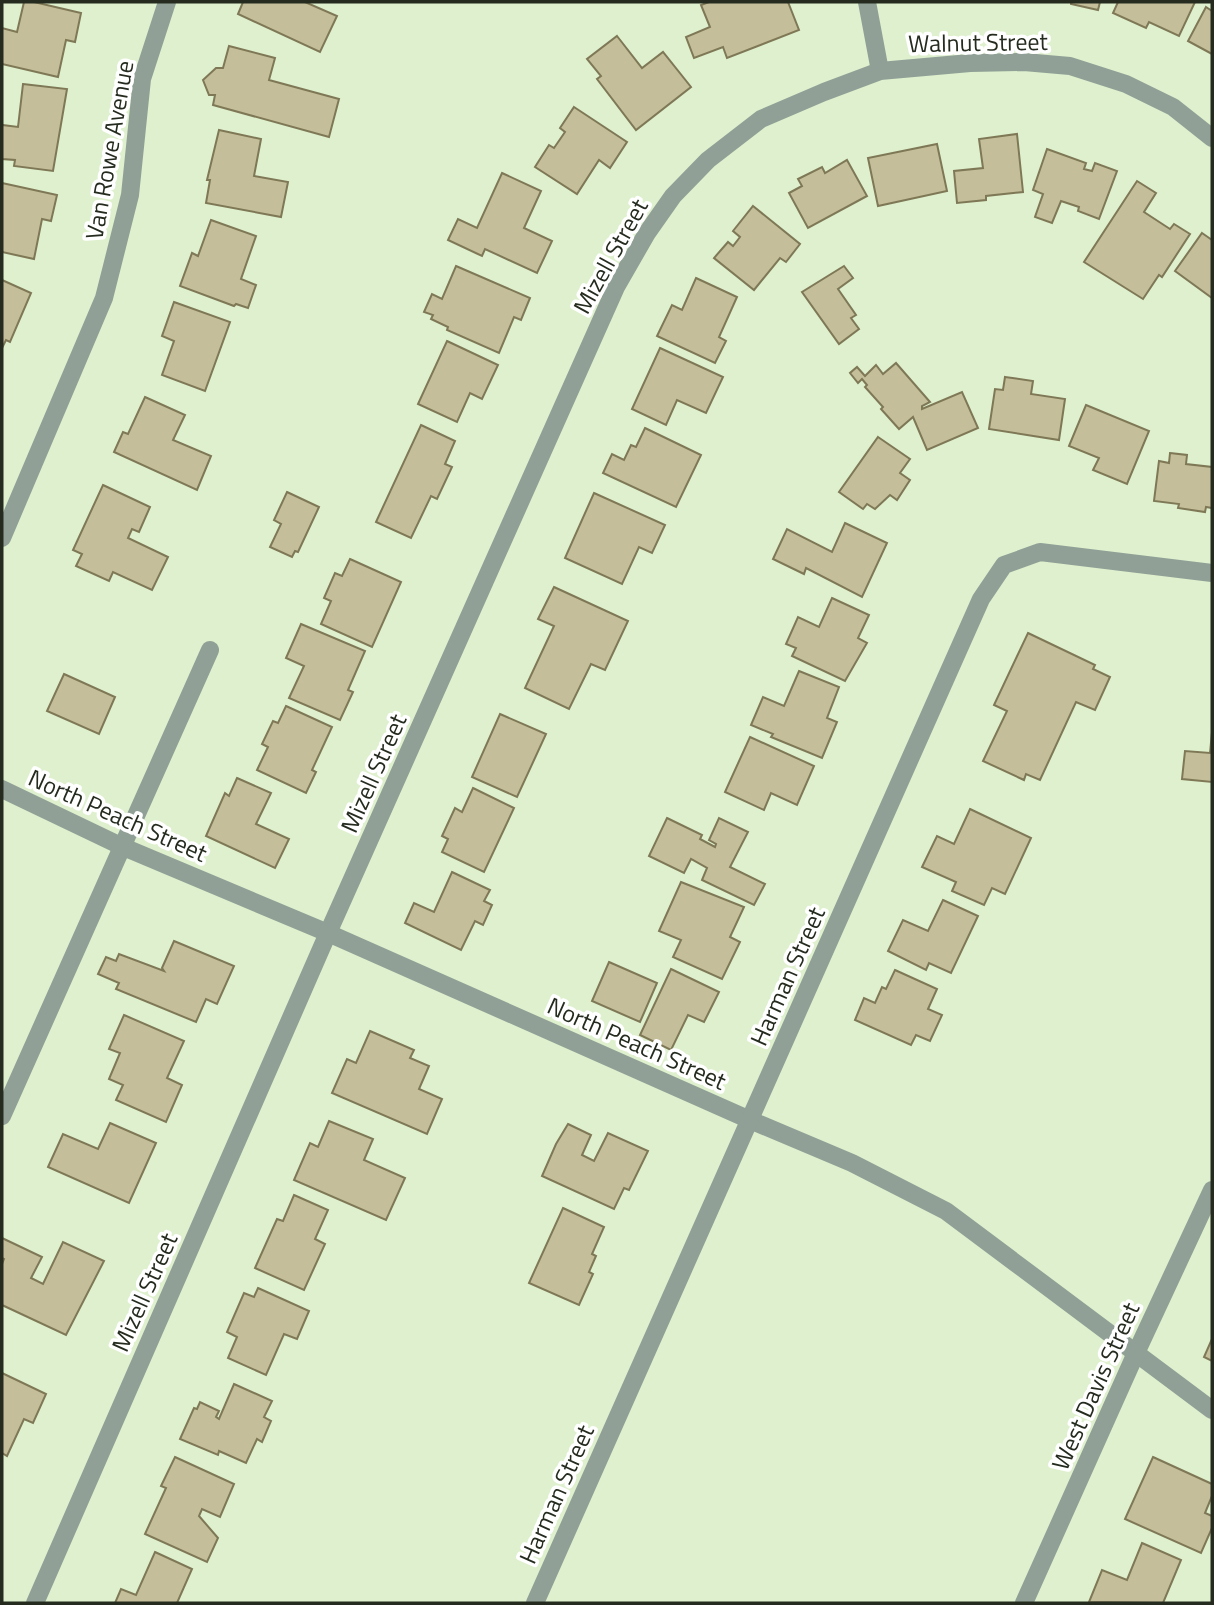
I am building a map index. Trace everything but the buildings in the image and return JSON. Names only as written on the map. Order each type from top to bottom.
[{"type":"street","name":"Van Rowe Avenue","points":[[2,538],[104,298],[130,195],[142,79],[167,2]]},
{"type":"street","name":"Walnut Street","points":[[867,2],[880,71],[970,63],[1024,62],[1070,66],[1126,85],[1173,107],[1212,138]]},
{"type":"street","name":"Mizell Street","points":[[35,1603],[328,933],[616,287],[647,233],[673,196],[708,160],[761,119],[880,71]]},
{"type":"street","name":"Harman Street","points":[[535,1603],[981,599],[1004,565],[1040,552],[1212,573]]},
{"type":"street","points":[[2,1116],[210,650]]},
{"type":"street","name":"North Peach Street","points":[[2,789],[121,846],[328,933],[852,1163],[946,1210],[1212,1410]]},
{"type":"street","name":"West Davis Street","points":[[1024,1603],[1212,1190]]}]
